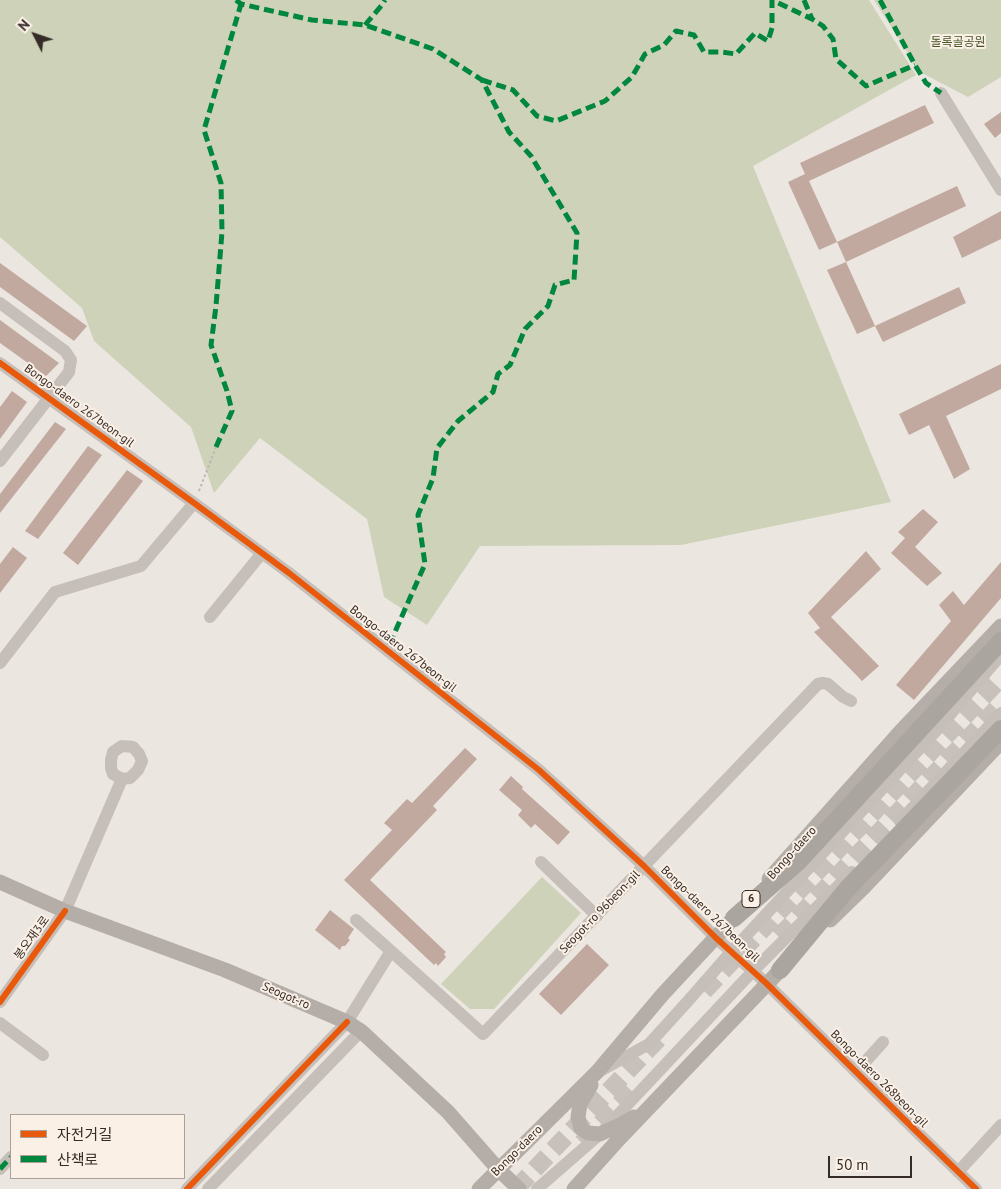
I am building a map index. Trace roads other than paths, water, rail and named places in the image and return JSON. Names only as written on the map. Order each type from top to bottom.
[{"type":"highway","points":[[734,918],[799,861],[1001,641]]},
{"type":"highway","points":[[780,970],[848,888],[1001,729]]},
{"type":"main road","name":"Bongo-daero","points":[[479,1189],[597,1072],[663,994],[716,938],[902,731],[1001,626]]},
{"type":"main road","points":[[574,1189],[766,983],[864,886],[1001,742]]},
{"type":"main road","name":"Seogot-ro","points":[[0,882],[65,911],[225,970],[347,1022],[361,1031],[448,1112],[498,1169],[519,1189]]},
{"type":"main road","points":[[597,1072],[580,1104],[578,1117],[582,1128],[588,1133],[600,1134],[620,1125],[650,1107]]},
{"type":"street","points":[[941,93],[1001,190]]},
{"type":"street","points":[[0,303],[65,351],[71,360],[69,372],[0,462]]},
{"type":"street","name":"Bongo-daero 267beon-gil","points":[[0,363],[262,553],[539,770],[644,866],[716,938],[766,983]]},
{"type":"street","points":[[2,657],[55,592],[141,566],[194,503]]},
{"type":"street","points":[[210,617],[262,553]]},
{"type":"street","points":[[597,1072],[649,1044],[731,952],[936,730],[1001,655]]},
{"type":"street","name":"Seogot-ro 96beon-gil","points":[[356,920],[483,1034],[818,684],[828,684],[851,701]]},
{"type":"street","points":[[536,1189],[600,1134],[753,971],[873,851],[1001,713]]},
{"type":"street","name":"봉오재3로","points":[[0,1002],[65,911],[122,779]]},
{"type":"street","points":[[541,862],[597,916]]},
{"type":"street","points":[[187,1189],[347,1022],[391,951]]},
{"type":"street","name":"Bongo-daero 268beon-gil","points":[[766,983],[976,1189]]},
{"type":"street","points":[[0,1023],[43,1055]]},
{"type":"street","points":[[208,1189],[361,1031]]},
{"type":"street","points":[[856,1072],[883,1042]]},
{"type":"street","points":[[958,1172],[1001,1125]]},
{"type":"street","points":[[0,1169],[10,1158]]},
{"type":"tunnel","points":[[704,991],[1001,678]]},
{"type":"tunnel","points":[[779,937],[1001,704]]},
{"type":"tunnel","points":[[516,1189],[660,1037]]},
{"type":"tunnel","points":[[582,1143],[633,1090]]},
{"type":"park label","name":"돌록골공원","points":[[958,43]]}]
